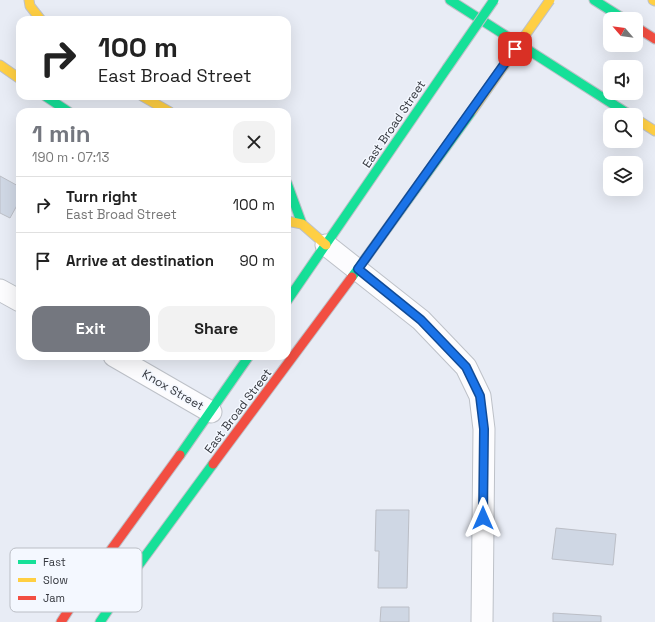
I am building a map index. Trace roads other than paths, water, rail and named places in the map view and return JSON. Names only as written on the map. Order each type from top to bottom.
[{"type":"main road","points":[[29,0],[30,6],[38,16]]},
{"type":"main road","name":"East Broad Street","points":[[291,295],[494,0]]},
{"type":"main road","name":"East Broad Street","points":[[291,359],[472,111],[550,0]]},
{"type":"main road","points":[[594,0],[613,12]]},
{"type":"main road","points":[[446,2],[619,108]]},
{"type":"main road","points":[[643,31],[655,39]]},
{"type":"main road","points":[[0,65],[16,76]]},
{"type":"main road","points":[[51,100],[63,108]]},
{"type":"main road","points":[[149,100],[163,108]]},
{"type":"main road","points":[[643,123],[655,131]]},
{"type":"main road","points":[[291,195],[302,224],[326,245]]},
{"type":"main road","points":[[291,222],[302,224]]},
{"type":"main road","name":"East Broad Street","points":[[112,548],[211,412],[246,360]]},
{"type":"main road","name":"East Broad Street","points":[[142,560],[290,360]]},
{"type":"main road","name":"East Broad Street","points":[[61,622],[67,612]]},
{"type":"main road","name":"East Broad Street","points":[[100,622],[107,612]]},
{"type":"street","points":[[326,245],[421,320],[466,367],[480,396],[484,429],[482,622]]},
{"type":"street","points":[[0,290],[16,299]]},
{"type":"street","name":"Knox Street","points":[[121,360],[211,412]]}]
